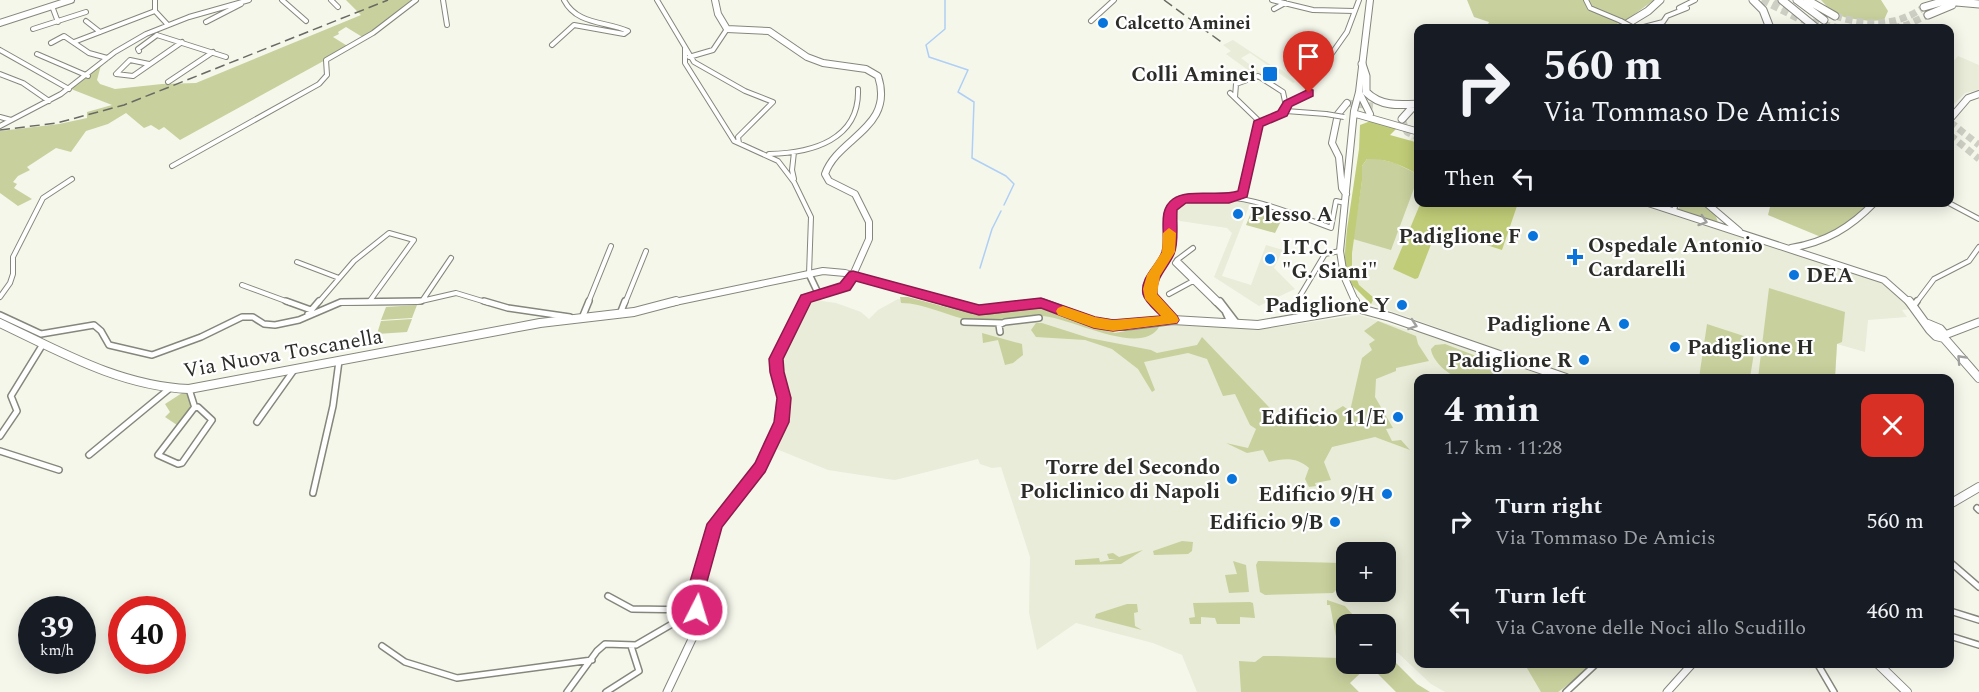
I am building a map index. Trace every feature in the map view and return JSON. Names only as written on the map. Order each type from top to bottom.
[{"type":"highway","points":[[1623,24],[1648,11],[1660,0]]},
{"type":"highway","points":[[1753,0],[1763,10],[1768,24]]},
{"type":"highway","points":[[1783,0],[1808,24]]},
{"type":"highway","points":[[1797,0],[1823,20],[1804,0]]},
{"type":"highway","points":[[1804,0],[1832,15],[1811,0]]},
{"type":"highway","points":[[1924,7],[1945,1],[1979,4]]},
{"type":"highway","points":[[1928,15],[1947,6],[1979,9]]},
{"type":"highway","points":[[1362,64],[1366,76],[1366,92],[1374,100],[1414,107]]},
{"type":"highway","points":[[1369,112],[1414,107]]},
{"type":"highway","points":[[1402,119],[1414,109]]},
{"type":"main road","points":[[0,23],[71,0]]},
{"type":"main road","points":[[716,0],[718,14],[727,28],[770,31],[807,57],[823,63],[866,69],[878,76],[880,92],[875,119],[862,136],[829,160],[825,174],[829,181],[855,194],[869,222],[869,239],[853,275]]},
{"type":"main road","points":[[1370,0],[1340,251],[1344,276],[1357,308],[1390,316],[1555,374]]},
{"type":"main road","points":[[1359,92],[1369,112]]},
{"type":"main road","points":[[1954,114],[1968,98],[1979,94]]},
{"type":"main road","points":[[1346,194],[1341,187],[1340,160],[1332,143],[1338,114],[1347,103]]},
{"type":"main road","points":[[1356,114],[1369,112],[1414,132]]},
{"type":"main road","points":[[1662,207],[1886,281],[1914,305],[1936,336],[1943,334],[1951,349],[1979,378]]},
{"type":"main road","points":[[1711,207],[1743,234]]},
{"type":"main road","points":[[1789,249],[1842,233],[1858,221],[1871,207]]},
{"type":"main road","points":[[1721,226],[1725,225],[1725,218]]},
{"type":"main road","name":"Via Nuova Toscanella","points":[[0,323],[131,382],[169,390],[189,389],[464,336],[578,318],[620,314],[696,296],[830,271],[853,275],[979,310],[1041,303],[1094,322],[1113,326],[1173,320],[1258,325],[1357,308]]},
{"type":"main road","points":[[1954,502],[1979,488]]},
{"type":"main road","points":[[1882,668],[1907,692]]},
{"type":"street","points":[[155,0],[155,11],[168,25]]},
{"type":"street","points":[[206,22],[248,0]]},
{"type":"street","points":[[0,126],[69,89],[131,42],[188,17],[248,0]]},
{"type":"street","points":[[282,0],[306,21]]},
{"type":"street","points":[[331,0],[338,6]]},
{"type":"street","points":[[172,166],[319,84],[327,75],[326,60],[366,39],[416,0]]},
{"type":"street","points":[[443,0],[447,25]]},
{"type":"street","points":[[552,45],[576,25],[624,34],[628,30],[575,15],[568,9],[564,0]]},
{"type":"street","points":[[657,0],[690,57],[699,66],[745,91],[773,102],[743,132],[738,139],[739,143]]},
{"type":"street","points":[[1091,21],[1114,0]]},
{"type":"street","points":[[1272,0],[1313,10],[1354,11]]},
{"type":"street","points":[[1229,198],[1243,194],[1254,135],[1260,122],[1309,94],[1305,72],[1330,56],[1347,32],[1359,0]]},
{"type":"street","points":[[1586,0],[1590,8],[1611,15],[1620,24]]},
{"type":"street","points":[[1655,24],[1663,22],[1665,18],[1695,0]]},
{"type":"street","points":[[1274,9],[1285,3]]},
{"type":"street","points":[[52,6],[58,22]]},
{"type":"street","points":[[1665,18],[1686,8]]},
{"type":"street","points":[[228,10],[232,18]]},
{"type":"street","points":[[74,42],[155,11]]},
{"type":"street","points":[[33,29],[86,12]]},
{"type":"street","points":[[86,21],[100,32]]},
{"type":"street","points":[[139,51],[138,49],[168,25]]},
{"type":"street","points":[[684,59],[713,50],[727,28]]},
{"type":"street","points":[[157,35],[226,57]]},
{"type":"street","points":[[51,43],[64,36],[89,52],[107,58]]},
{"type":"street","points":[[150,64],[130,60],[116,74],[133,76],[182,42]]},
{"type":"street","points":[[685,48],[684,59],[689,69],[734,141],[763,152],[778,161],[794,182],[811,217],[809,274],[819,295]]},
{"type":"street","points":[[0,52],[69,89]]},
{"type":"street","points":[[168,82],[213,52]]},
{"type":"street","points":[[37,54],[88,76]]},
{"type":"street","points":[[689,69],[699,66]]},
{"type":"street","points":[[0,75],[23,83],[49,101]]},
{"type":"street","points":[[1235,97],[1236,84],[1258,76],[1264,77],[1283,92],[1286,108]]},
{"type":"street","points":[[794,159],[830,141],[847,127],[858,103],[858,89]]},
{"type":"street","points":[[1230,93],[1260,122]]},
{"type":"street","points":[[1286,108],[1344,117],[1356,114]]},
{"type":"street","points":[[0,117],[11,120]]},
{"type":"street","points":[[729,133],[743,132]]},
{"type":"street","points":[[763,152],[781,154],[808,150]]},
{"type":"street","points":[[794,152],[792,170],[794,182]]},
{"type":"street","points":[[778,161],[777,157],[781,154]]},
{"type":"street","points":[[786,171],[792,170]]},
{"type":"street","points":[[0,297],[10,283],[14,258],[43,198],[72,179]]},
{"type":"street","points":[[1173,320],[1150,295],[1150,289],[1154,275],[1168,252],[1171,209],[1178,201],[1229,198],[1258,203],[1331,228],[1336,201],[1345,203]]},
{"type":"street","points":[[1954,206],[1979,219]]},
{"type":"street","points":[[1674,211],[1675,207]]},
{"type":"street","points":[[307,316],[354,261],[389,233],[414,240],[369,302]]},
{"type":"street","points":[[0,315],[41,334],[94,325],[101,330],[109,345],[148,355],[201,337],[242,317],[253,317],[264,324],[275,325],[298,320],[341,302],[422,301],[456,293],[508,308],[578,318],[611,246]]},
{"type":"street","points":[[1914,305],[1934,279],[1969,261],[1979,247]]},
{"type":"street","points":[[1193,248],[1178,257],[1175,263],[1225,311],[1233,322]]},
{"type":"street","points":[[620,314],[646,251]]},
{"type":"street","points":[[1310,316],[1301,296],[1326,254],[1340,251]]},
{"type":"street","points":[[422,301],[451,258]]},
{"type":"street","points":[[1177,260],[1228,309],[1233,322]]},
{"type":"street","points":[[297,262],[339,278]]},
{"type":"street","points":[[810,296],[845,286],[853,275]]},
{"type":"street","points":[[1169,294],[1193,280]]},
{"type":"street","points":[[242,285],[310,310]]},
{"type":"street","points":[[667,692],[693,640],[698,585],[715,524],[760,468],[782,422],[784,398],[776,359],[800,305],[810,296],[814,288]]},
{"type":"street","points":[[964,322],[1005,322],[1039,318]]},
{"type":"street","points":[[1000,332],[999,325],[1005,322]]},
{"type":"street","points":[[1943,334],[1979,322]]},
{"type":"street","points":[[0,436],[17,411],[11,396],[44,343]]},
{"type":"street","points":[[313,493],[333,406],[339,361]]},
{"type":"street","points":[[257,422],[295,369]]},
{"type":"street","points":[[189,389],[195,408],[212,420],[182,463],[178,465],[158,455],[195,408]]},
{"type":"street","points":[[89,455],[169,390]]},
{"type":"street","points":[[0,451],[59,471]]},
{"type":"street","points":[[1954,565],[1979,587]]},
{"type":"street","points":[[608,596],[632,609],[697,610]]},
{"type":"street","points":[[567,692],[597,651],[605,644],[620,643],[631,646],[697,610]]},
{"type":"street","points":[[1954,612],[1979,620]]},
{"type":"street","points":[[1954,637],[1979,645]]},
{"type":"street","points":[[382,646],[405,662],[457,678],[592,660]]},
{"type":"street","points":[[606,692],[639,672],[631,646]]},
{"type":"street","points":[[1566,692],[1592,668]]},
{"type":"street","points":[[1667,692],[1689,668]]},
{"type":"street","points":[[1820,668],[1834,692]]},
{"type":"shaded area","points":[[1233,40],[1282,70],[1295,82],[1293,83],[1250,53],[1241,58],[1265,76],[1252,73],[1226,54],[1231,51],[1223,45]]},
{"type":"shaded area","points":[[1958,56],[1979,65],[1979,90],[1965,93],[1954,104],[1954,60]]},
{"type":"shaded area","name":"Ospedale Antonio Cardarelli","points":[[1414,133],[1414,207],[1647,207],[1876,280],[1887,286],[1911,309],[1902,310],[1907,317],[1868,320],[1865,352],[1837,344],[1835,374],[1569,374],[1371,304],[1352,285],[1344,250],[1347,229]]},
{"type":"shaded area","name":"I.T.C. \"G. Siani\"","points":[[1229,199],[1250,204],[1222,276],[1251,285],[1266,245],[1283,250],[1274,268],[1295,289],[1259,306],[1214,277],[1232,233],[1227,228],[1180,221],[1173,216],[1176,206],[1181,208],[1188,201]]},
{"type":"shaded area","points":[[822,297],[821,301],[836,303],[861,312],[869,319],[878,310],[898,299],[975,317],[1045,313],[1121,330],[1185,323],[1247,328],[1278,327],[1359,315],[1415,332],[1419,329],[1544,374],[1414,374],[1414,668],[1586,668],[1560,692],[1445,692],[1431,684],[1396,653],[1396,614],[1336,614],[1336,660],[1256,692],[1197,692],[1182,655],[1153,643],[1076,623],[1037,650],[1029,613],[1030,557],[1001,467],[992,468],[980,464],[978,459],[895,480],[828,470],[774,448],[784,422],[779,362],[801,309],[810,299]]},
{"type":"green space","points":[[346,0],[414,0],[364,38],[346,27],[333,37],[349,47],[180,140],[164,127],[159,130],[151,125],[144,128],[126,113],[108,124],[86,131],[71,152],[56,148],[27,167],[30,170],[18,176],[13,182],[17,184],[14,188],[32,199],[18,206],[0,193],[0,131],[87,118],[87,112],[112,105],[71,89],[101,65],[97,80],[100,84],[115,89],[196,83],[361,15]]},
{"type":"green space","points":[[1467,0],[1654,0],[1628,19],[1617,24],[1488,24],[1489,22],[1474,17]]},
{"type":"green space","points":[[1821,0],[1881,0],[1888,11],[1884,20],[1847,18],[1833,13]]},
{"type":"green space","points":[[1376,119],[1397,128],[1390,135],[1414,142],[1414,172],[1381,160],[1367,159],[1362,166],[1352,267],[1359,285],[1374,298],[1371,304],[1352,285],[1344,264],[1360,125]]},
{"type":"green space","points":[[1375,158],[1395,163],[1414,172],[1414,188],[1391,250],[1353,239],[1362,181],[1362,166],[1367,159]]},
{"type":"green space","points":[[1419,207],[1517,207],[1502,250],[1437,229],[1418,278],[1415,279],[1393,269]]},
{"type":"green space","points":[[1680,207],[1707,207],[1717,218],[1718,223],[1677,210]]},
{"type":"green space","points":[[1770,207],[1869,207],[1858,221],[1821,237],[1768,215]]},
{"type":"green space","points":[[1252,210],[1282,219],[1275,233],[1246,225]]},
{"type":"green space","points":[[1769,288],[1845,312],[1842,342],[1837,344],[1835,374],[1758,374]]},
{"type":"green space","points":[[900,297],[908,297],[976,315],[1041,308],[1115,333],[1159,325],[1159,327],[1150,335],[1137,338],[1103,333],[1041,316],[990,322],[973,321],[919,305],[901,303]]},
{"type":"green space","points":[[417,305],[412,318],[381,320],[386,307]]},
{"type":"green space","points":[[412,319],[407,332],[377,334],[381,321]]},
{"type":"green space","points":[[1378,321],[1416,336],[1418,344],[1429,361],[1396,368],[1396,371],[1376,379],[1375,397],[1393,428],[1386,429],[1392,441],[1401,440],[1410,450],[1375,437],[1332,447],[1324,462],[1331,480],[1315,483],[1316,486],[1309,487],[1305,479],[1309,468],[1304,464],[1285,459],[1269,462],[1263,450],[1247,453],[1226,443],[1248,448],[1256,429],[1250,425],[1235,394],[1223,396],[1207,359],[1188,353],[1144,362],[1155,390],[1152,392],[1138,369],[1112,349],[1085,340],[1036,337],[1031,330],[1036,323],[1042,323],[1089,338],[1157,353],[1197,345],[1202,337],[1285,424],[1333,412],[1343,406],[1350,411],[1362,358],[1372,350],[1369,344],[1375,340],[1364,331]]},
{"type":"green space","points":[[1707,324],[1756,340],[1751,374],[1700,374]]},
{"type":"green space","points":[[982,333],[1022,344],[1023,355],[1013,363],[1005,365],[998,340],[983,343]]},
{"type":"green space","points":[[1445,344],[1497,364],[1500,374],[1451,374],[1442,368],[1432,354],[1431,349],[1435,345]]},
{"type":"green space","points":[[182,393],[186,393],[193,407],[177,425],[165,417],[170,412],[165,404]]},
{"type":"green space","points":[[1182,541],[1193,542],[1192,551],[1188,554],[1154,555],[1153,551]]},
{"type":"green space","points":[[1143,550],[1121,564],[1075,565],[1075,560],[1099,558],[1100,562],[1116,559],[1109,559],[1107,554],[1113,553],[1119,557]]},
{"type":"green space","points":[[1233,561],[1246,565],[1249,592],[1229,593],[1225,575],[1237,574]]},
{"type":"green space","points":[[1258,561],[1336,563],[1336,590],[1333,593],[1265,595],[1260,592],[1256,565]]},
{"type":"green space","points":[[1327,600],[1345,606],[1352,614],[1336,614],[1336,637],[1330,605],[1327,605]]},
{"type":"green space","points":[[1193,603],[1253,603],[1255,618],[1240,617],[1240,624],[1217,624],[1215,618],[1201,617],[1201,624],[1190,624],[1189,618],[1195,617]]},
{"type":"green space","points":[[1127,604],[1137,604],[1138,612],[1134,613],[1135,626],[1142,630],[1095,618],[1096,614]]},
{"type":"green space","points":[[1263,656],[1336,658],[1336,674],[1360,674],[1350,683],[1359,692],[1241,692],[1239,661],[1255,662]]},
{"type":"green space","points":[[1396,663],[1417,684],[1430,692],[1396,692],[1378,674],[1396,674]]},
{"type":"green space","points":[[1527,668],[1588,668],[1558,692],[1541,692]]},
{"type":"waterway","points":[[945,0],[945,29],[926,45],[929,57],[968,70],[958,92],[974,102],[972,158],[1006,176],[1014,184],[1004,205]]},
{"type":"waterway","points":[[980,268],[992,229],[1001,211]]},
{"type":"tunnel","points":[[1762,0],[1799,19],[1821,24]]},
{"type":"tunnel","points":[[1775,0],[1787,10]]},
{"type":"tunnel","points":[[1835,16],[1858,22],[1881,23],[1903,18],[1924,7]]},
{"type":"tunnel","points":[[1909,24],[1928,15]]},
{"type":"tunnel","points":[[1347,103],[1373,106]]},
{"type":"tunnel","points":[[1402,119],[1407,132],[1414,136]]},
{"type":"tunnel","points":[[1954,125],[1979,145]]},
{"type":"tunnel","points":[[1954,138],[1979,159]]},
{"type":"railway","points":[[0,130],[57,123],[124,105],[388,0]]},
{"type":"railway","points":[[1164,0],[1224,44]]},
{"type":"slow traffic","points":[[1063,311],[1113,326],[1173,320],[1150,295],[1151,280],[1168,252],[1169,233]]},
{"type":"place","name":"Calcetto Aminei","points":[[1103,23]]},
{"type":"place","name":"Colli Aminei","points":[[1270,74]]},
{"type":"place","name":"Plesso A","points":[[1238,214]]},
{"type":"place","name":"Padiglione F","points":[[1533,236]]},
{"type":"place","name":"Ospedale Antonio Cardarelli","points":[[1575,257]]},
{"type":"place","name":"I.T.C. \"G. Siani\"","points":[[1270,259]]},
{"type":"place","name":"DEA","points":[[1794,275]]},
{"type":"place","name":"Padiglione Y","points":[[1402,305]]},
{"type":"place","name":"Padiglione A","points":[[1624,324]]},
{"type":"place","name":"Padiglione H","points":[[1675,347]]},
{"type":"place","name":"Padiglione R","points":[[1584,360]]},
{"type":"place","name":"Edificio 11/E","points":[[1398,417]]},
{"type":"place","name":"Torre del Secondo Policlinico di Napoli","points":[[1232,479]]},
{"type":"place","name":"Edificio 9/H","points":[[1387,494]]},
{"type":"place","name":"Edificio 9/B","points":[[1335,522]]},
{"type":"route","points":[[697,610],[698,585],[715,524],[760,468],[782,422],[784,398],[776,359],[800,305],[806,298],[845,286],[853,275],[979,310],[1041,303],[1081,318],[1113,326],[1173,320],[1150,295],[1151,280],[1168,252],[1171,209],[1178,201],[1186,199],[1229,198],[1243,194],[1258,123],[1285,112],[1288,104],[1309,93]]}]
